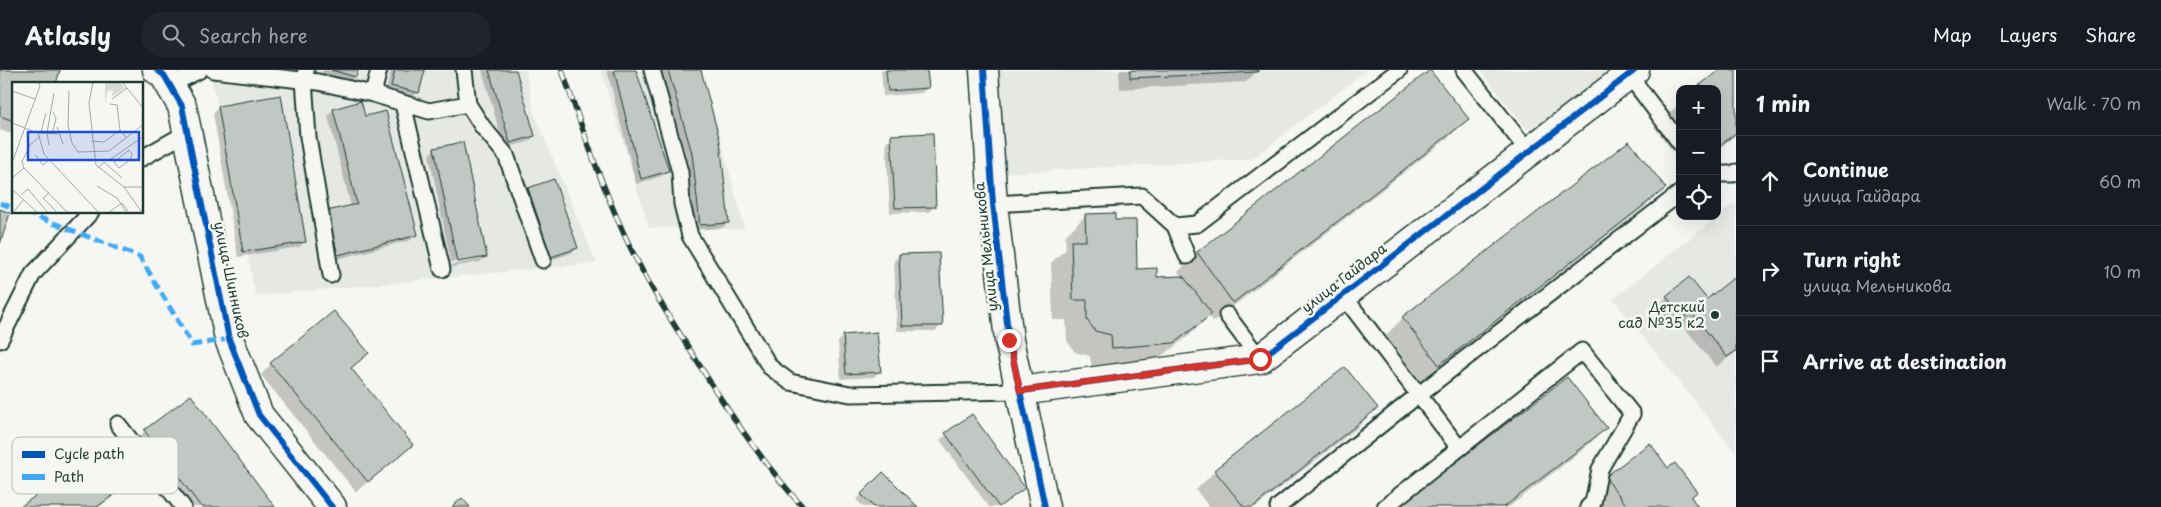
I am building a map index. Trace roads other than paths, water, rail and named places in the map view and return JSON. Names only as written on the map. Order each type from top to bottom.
[{"type":"street","name":"улица Мельникова","points":[[984,70],[993,204],[1009,340],[1045,507]]},
{"type":"street","name":"улица Гайдара","points":[[1260,359],[1632,73]]},
{"type":"street","name":"улица Шинников","points":[[163,78],[182,106],[230,339],[260,415],[332,507]]},
{"type":"street","points":[[1020,391],[1260,359]]},
{"type":"lane","points":[[163,78],[200,70]]},
{"type":"lane","points":[[213,70],[305,75],[429,111],[468,104]]},
{"type":"lane","points":[[373,94],[379,70]]},
{"type":"lane","points":[[464,70],[468,104],[482,126],[506,155],[542,260]]},
{"type":"lane","points":[[652,70],[680,172],[682,204],[690,236],[770,367],[790,382],[850,394],[1020,391]]},
{"type":"lane","points":[[1175,226],[1197,224],[1399,70]]},
{"type":"lane","points":[[1464,70],[1529,152]]},
{"type":"lane","points":[[1632,73],[1676,137]]},
{"type":"lane","points":[[305,75],[308,137],[331,275]]},
{"type":"lane","points":[[403,104],[442,269]]},
{"type":"lane","points":[[144,157],[188,132]]},
{"type":"lane","points":[[1721,174],[1733,174],[1736,172]]},
{"type":"lane","points":[[993,204],[1142,196],[1175,226],[1187,256]]},
{"type":"lane","points":[[1278,507],[1418,395],[1676,196]]},
{"type":"lane","points":[[0,340],[33,274],[89,214]]},
{"type":"lane","points":[[1343,295],[1459,448]]},
{"type":"lane","points":[[1228,315],[1260,359]]},
{"type":"lane","points":[[1385,507],[1582,351],[1632,414],[1600,469],[1593,503],[1588,507]]},
{"type":"lane","points":[[118,424],[128,437]]},
{"type":"lane","points":[[172,494],[182,507]]},
{"type":"railway","points":[[562,70],[607,194],[646,278],[729,411],[757,451],[803,507]]},
{"type":"place","name":"Детский сад №35 к2","points":[[1715,315]]}]
